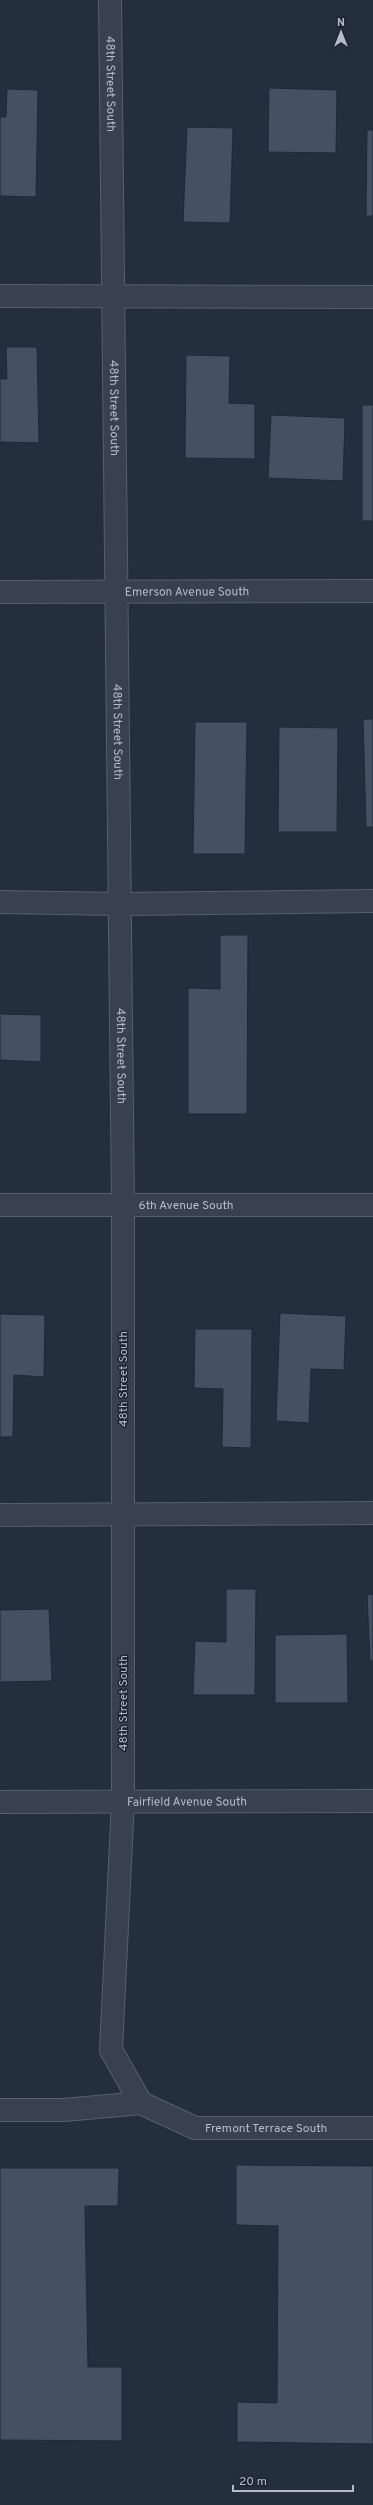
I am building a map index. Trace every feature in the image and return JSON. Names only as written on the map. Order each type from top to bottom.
[{"type":"street","name":"48th Street South","points":[[110,0],[118,591],[123,1205],[123,1802],[111,2050],[141,2103]]},
{"type":"street","points":[[0,296],[373,296]]},
{"type":"street","name":"Emerson Avenue South","points":[[0,592],[373,591]]},
{"type":"street","points":[[0,902],[120,904],[373,901]]},
{"type":"street","name":"6th Avenue South","points":[[0,1205],[373,1205]]},
{"type":"street","points":[[0,1515],[373,1512]]},
{"type":"street","name":"Fairfield Avenue South","points":[[0,1802],[373,1801]]},
{"type":"street","points":[[0,2110],[64,2110],[141,2103]]},
{"type":"street","name":"Fremont Terrace South","points":[[141,2103],[195,2128],[373,2128]]},
{"type":"building","points":[[269,88],[337,90],[336,153],[268,152]]},
{"type":"building","points":[[7,89],[38,90],[36,197],[0,196],[0,117],[6,117]]},
{"type":"building","points":[[187,127],[233,128],[230,223],[183,222]]},
{"type":"building","points":[[367,130],[373,130],[373,216],[366,216]]},
{"type":"building","points":[[6,347],[37,347],[39,443],[0,442],[0,379],[7,379]]},
{"type":"building","points":[[186,355],[230,356],[229,403],[255,404],[255,459],[185,458]]},
{"type":"building","points":[[362,405],[373,405],[373,521],[362,521]]},
{"type":"building","points":[[271,415],[345,418],[343,481],[268,478]]},
{"type":"building","points":[[363,719],[373,719],[373,827],[366,827]]},
{"type":"building","points":[[195,722],[247,722],[245,854],[193,854]]},
{"type":"building","points":[[279,727],[338,728],[337,832],[278,832]]},
{"type":"building","points":[[220,935],[248,935],[247,1114],[188,1114],[188,988],[220,989]]},
{"type":"building","points":[[0,1014],[41,1015],[41,1062],[0,1060]]},
{"type":"building","points":[[280,1313],[346,1316],[344,1370],[311,1369],[309,1423],[276,1421]]},
{"type":"building","points":[[0,1314],[45,1315],[44,1377],[14,1375],[13,1437],[0,1437]]},
{"type":"building","points":[[195,1329],[252,1329],[251,1448],[222,1447],[223,1389],[194,1388]]},
{"type":"building","points":[[226,1589],[256,1589],[255,1695],[193,1695],[195,1641],[226,1642]]},
{"type":"building","points":[[373,1594],[373,1661],[370,1661],[367,1595]]},
{"type":"building","points":[[49,1609],[52,1681],[0,1682],[0,1610]]},
{"type":"building","points":[[347,1634],[348,1703],[275,1703],[275,1635]]},
{"type":"building","points":[[236,2165],[373,2166],[373,2444],[237,2442],[237,2402],[277,2403],[278,2226],[236,2225]]},
{"type":"building","points":[[0,2168],[119,2168],[118,2206],[85,2206],[88,2367],[122,2367],[122,2441],[0,2440]]}]
